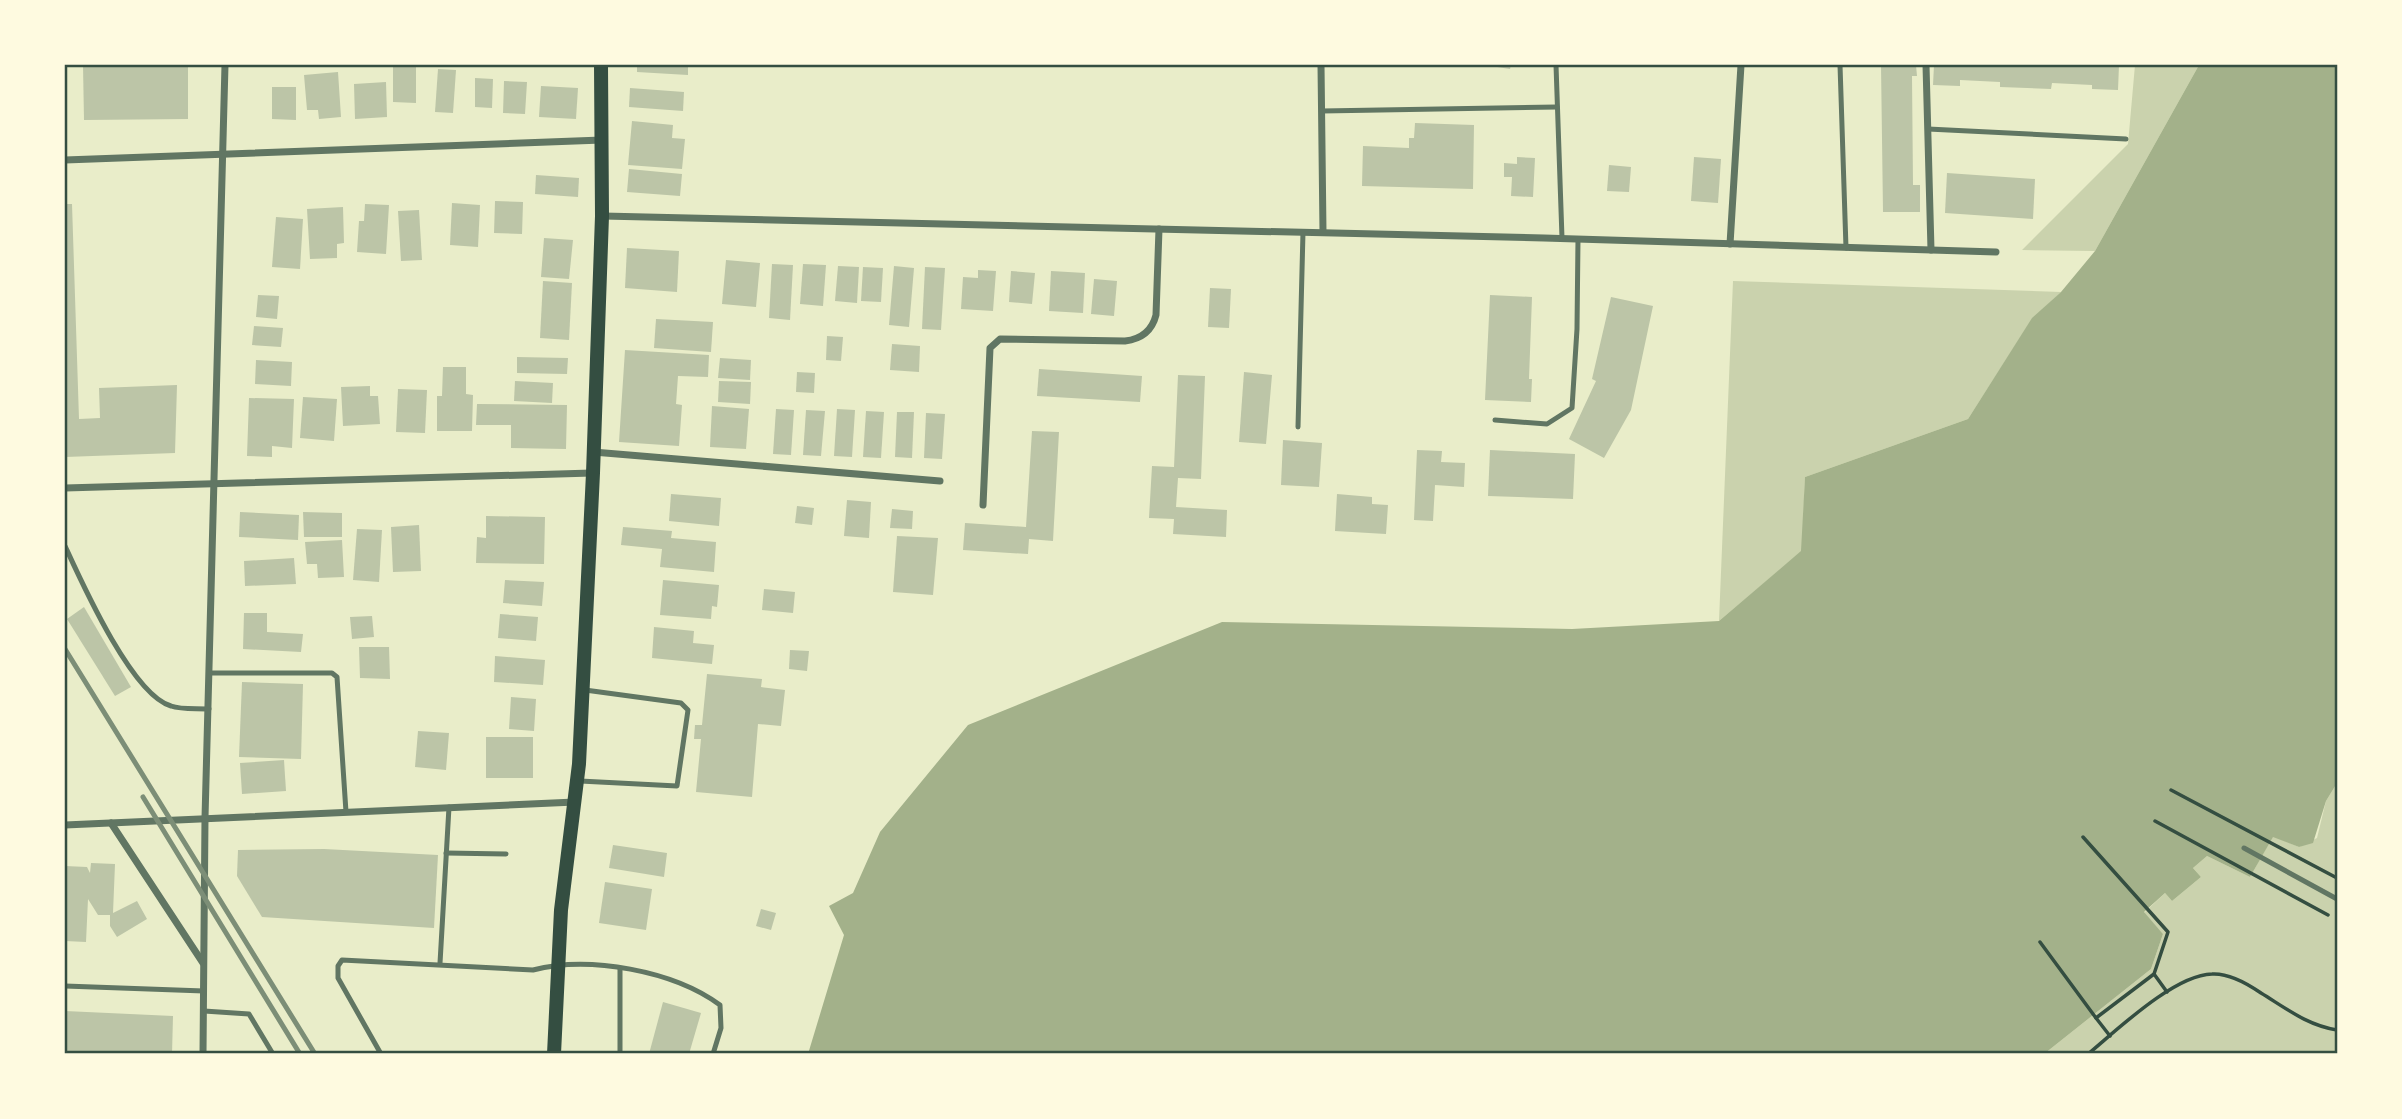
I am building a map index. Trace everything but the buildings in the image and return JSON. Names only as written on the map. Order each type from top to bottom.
[{"type":"main road","points":[[554,1054],[561,910],[577,780],[593,473],[602,216],[601,65]]},
{"type":"street","points":[[203,1054],[205,818],[225,65]]},
{"type":"street","points":[[1321,65],[1323,232]]},
{"type":"street","points":[[1730,244],[1741,65]]},
{"type":"street","points":[[1926,65],[1931,250]]},
{"type":"street","points":[[65,160],[602,140]]},
{"type":"street","points":[[602,216],[1562,238],[1996,253]]},
{"type":"street","points":[[983,505],[990,348],[999,340],[1125,341],[1145,335],[1154,325],[1156,315],[1158,229]]},
{"type":"street","points":[[592,452],[940,481]]},
{"type":"street","points":[[65,488],[593,473]]},
{"type":"street","points":[[65,825],[575,802]]},
{"type":"street","points":[[111,823],[205,965]]},
{"type":"lane","points":[[1556,65],[1562,238]]},
{"type":"lane","points":[[1840,65],[1846,248]]},
{"type":"lane","points":[[1322,111],[1558,107]]},
{"type":"lane","points":[[1928,129],[2126,139]]},
{"type":"lane","points":[[1298,427],[1303,232]]},
{"type":"lane","points":[[1494,420],[1546,424],[1572,408],[1577,329],[1578,239]]},
{"type":"lane","points":[[65,546],[115,644],[146,692],[170,706],[209,709]]},
{"type":"lane","points":[[210,673],[332,673],[337,677],[346,812]]},
{"type":"lane","points":[[577,780],[677,786],[688,710],[681,703],[582,690]]},
{"type":"lane","points":[[440,964],[449,807]]},
{"type":"lane","points":[[2244,848],[2337,899]]},
{"type":"lane","points":[[446,853],[506,854]]},
{"type":"lane","points":[[381,1054],[338,978],[338,967],[342,960],[349,958],[533,970],[558,964],[646,971],[704,993],[720,1005],[722,1028],[713,1054]]},
{"type":"lane","points":[[620,969],[621,1054]]},
{"type":"lane","points":[[65,986],[204,991]]},
{"type":"lane","points":[[204,1011],[249,1014],[273,1054]]},
{"type":"path","points":[[2171,790],[2337,878]]},
{"type":"path","points":[[2155,821],[2328,915]]},
{"type":"path","points":[[2083,837],[2168,932],[2154,974],[2096,1018]]},
{"type":"path","points":[[2040,942],[2110,1036]]},
{"type":"path","points":[[2154,974],[2168,992]]},
{"type":"path","points":[[2088,1054],[2168,992],[2194,978],[2218,974],[2259,991],[2310,1024],[2337,1030]]},
{"type":"shaded area","points":[[2135,65],[2199,65],[2095,251],[2022,250],[2128,144]]},
{"type":"shaded area","points":[[2199,65],[2337,65],[2337,783],[2326,801],[2313,843],[2299,847],[2273,837],[2250,877],[2207,856],[2193,868],[2201,877],[2172,901],[2165,893],[2144,912],[2163,934],[2151,969],[2044,1054],[808,1054],[844,935],[829,906],[853,893],[880,832],[968,725],[1222,622],[1572,629],[1719,621],[1801,551],[1805,477],[1968,419],[2032,318],[2061,292],[2095,251]]},
{"type":"shaded area","points":[[1733,281],[2061,292],[2032,319],[1968,419],[1805,477],[1802,551],[1719,621]]},
{"type":"shaded area","points":[[2337,783],[2337,1054],[2044,1054],[2151,969],[2163,934],[2144,913],[2165,893],[2172,901],[2201,877],[2193,868],[2207,856],[2250,877],[2273,836],[2299,847],[2317,838],[2326,801]]},
{"type":"railway","points":[[65,649],[315,1054]]},
{"type":"railway","points":[[143,797],[300,1054]]}]
